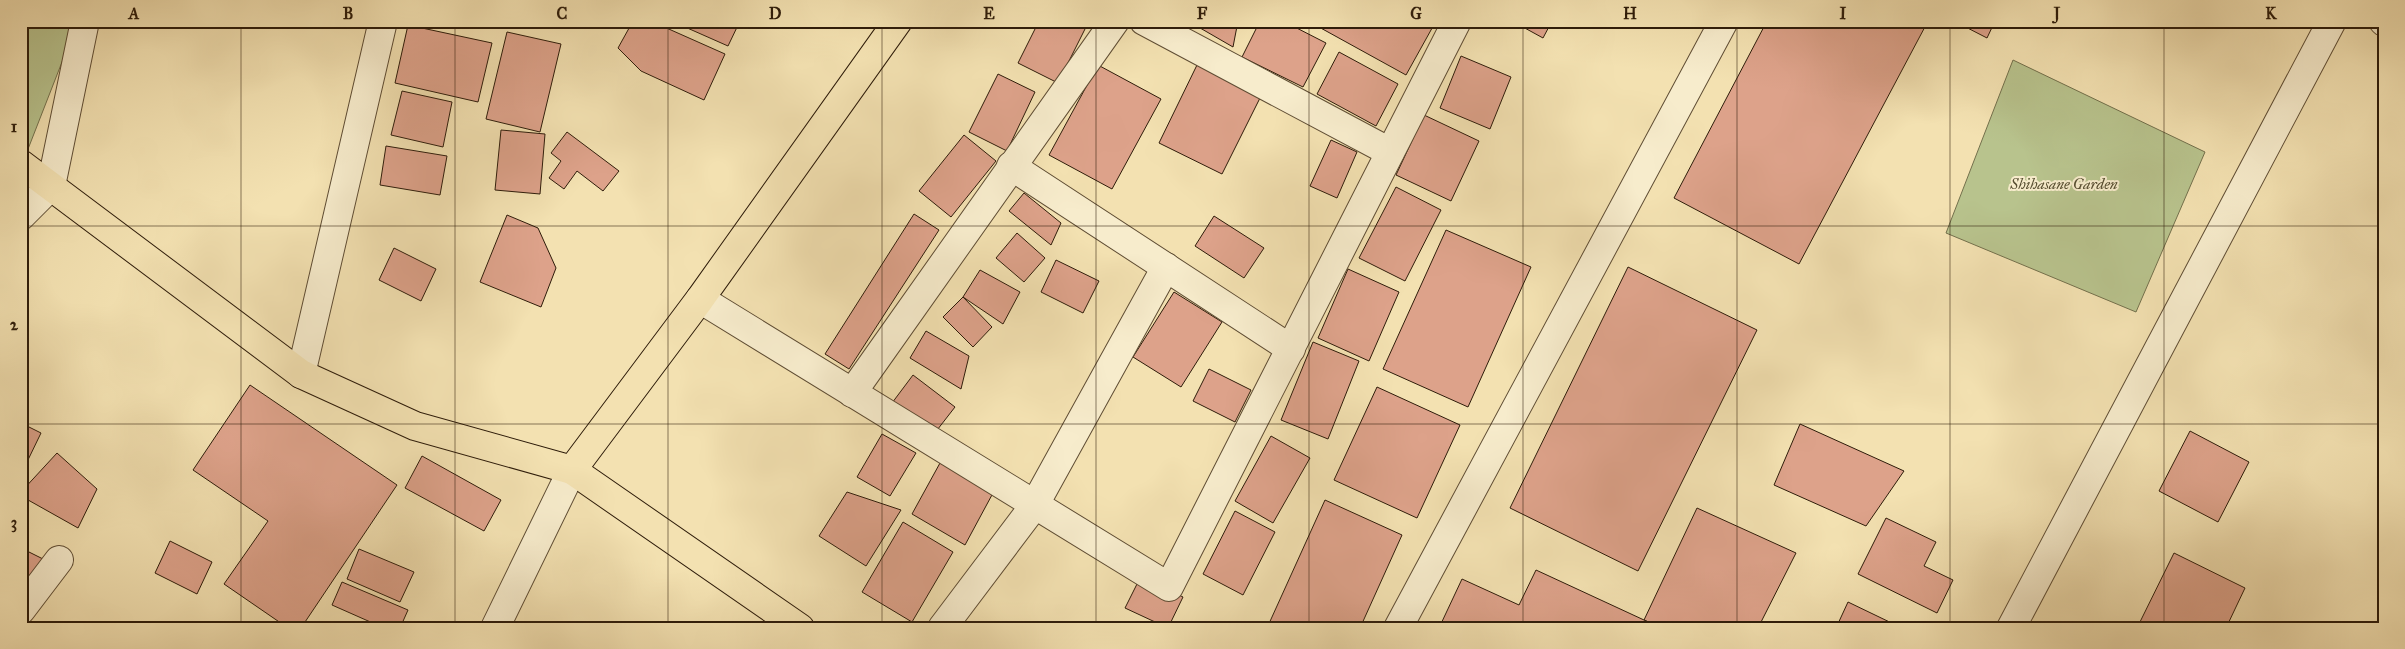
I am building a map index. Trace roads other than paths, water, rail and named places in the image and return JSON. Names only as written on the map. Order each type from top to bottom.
[{"type":"main road","points":[[572,470],[700,299],[898,21]]},
{"type":"main road","points":[[21,164],[301,374],[415,426],[572,470],[800,628]]},
{"type":"street","points":[[21,216],[51,186],[85,21]]},
{"type":"street","points":[[301,374],[382,21]]},
{"type":"street","points":[[852,393],[1114,21]]},
{"type":"street","points":[[1144,21],[1390,152]]},
{"type":"street","points":[[700,299],[1034,506],[1169,587],[1457,21]]},
{"type":"street","points":[[1398,628],[1724,21]]},
{"type":"street","points":[[2011,628],[2332,21]]},
{"type":"street","points":[[1011,166],[1290,349]]},
{"type":"street","points":[[942,628],[1034,506],[1166,267]]},
{"type":"street","points":[[495,628],[572,470]]},
{"type":"street","points":[[21,610],[59,560]]},
{"type":"park label","name":"Shihasane Garden","points":[[2064,184]]}]
